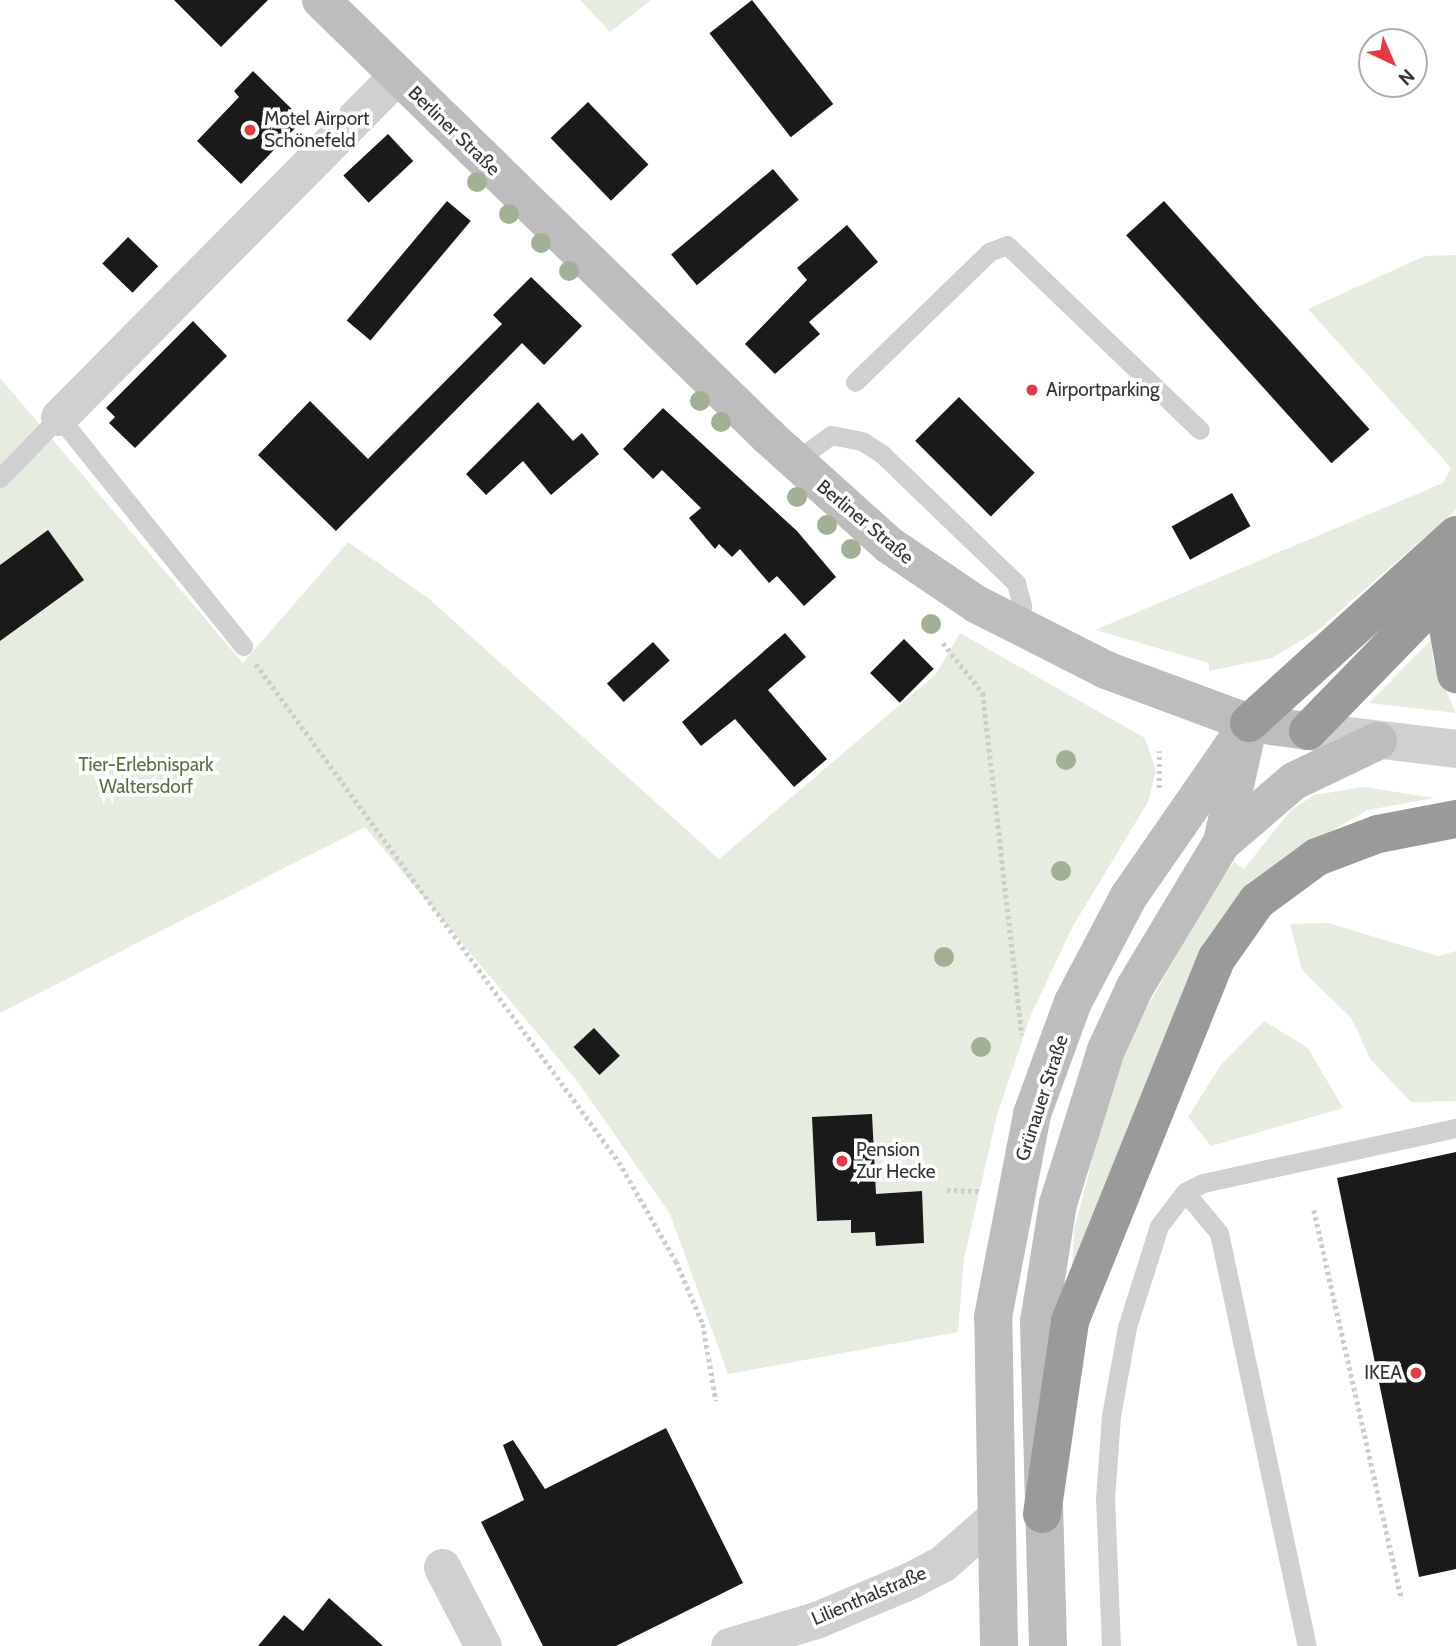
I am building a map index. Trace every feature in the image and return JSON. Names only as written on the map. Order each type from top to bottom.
[{"type":"highway","points":[[1249,723],[1456,535]]},
{"type":"highway","points":[[1456,581],[1448,628],[1456,674]]},
{"type":"highway","points":[[1308,731],[1456,581]]},
{"type":"highway","points":[[1042,1514],[1070,1321],[1217,958],[1257,901],[1317,857],[1378,834],[1456,819]]},
{"type":"main road","name":"Berliner Straße","points":[[321,0],[795,461],[889,545],[1013,625],[1182,702],[1249,723],[1308,731]]},
{"type":"main road","points":[[1048,1646],[1042,1514],[1039,1322],[1058,1205],[1106,1050],[1135,987],[1222,842],[1239,792],[1249,723]]},
{"type":"main road","name":"Grünauer Straße","points":[[999,1646],[994,1518],[993,1317],[1032,1114],[1073,1002],[1129,896],[1249,723]]},
{"type":"main road","points":[[1222,842],[1294,781],[1378,741]]},
{"type":"street","name":"Berliner Straße","points":[[59,416],[398,75]]},
{"type":"street","name":"Berliner Straße","points":[[1308,731],[1456,750]]},
{"type":"street","name":"Lilienthalstraße","points":[[729,1646],[816,1620],[911,1580],[943,1563],[994,1518]]},
{"type":"street","points":[[442,1567],[483,1646]]},
{"type":"lane","points":[[855,382],[989,252],[1007,245],[1200,430]]},
{"type":"lane","points":[[0,478],[59,416],[243,646]]},
{"type":"lane","points":[[795,461],[831,435],[862,441],[882,454],[1016,583],[1022,606],[1013,625]]},
{"type":"lane","points":[[1111,1646],[1105,1499],[1111,1416],[1128,1327],[1159,1226],[1185,1192],[1456,1128]]},
{"type":"lane","points":[[1185,1192],[1219,1233],[1307,1646]]},
{"type":"path","points":[[943,643],[983,693],[1022,1039]]},
{"type":"path","points":[[243,646],[619,1162],[676,1261],[703,1324],[716,1401]]},
{"type":"path","points":[[947,1190],[986,1191]]},
{"type":"path","points":[[1314,1210],[1402,1599]]},
{"type":"green space","points":[[580,0],[651,0],[610,32]]},
{"type":"green space","points":[[1456,255],[1456,510],[1317,631],[1272,658],[1209,671],[1209,663],[1095,630],[1443,483],[1451,468],[1308,309],[1425,256]]},
{"type":"green space","name":"Tier-Erlebnispark Waltersdorf","points":[[0,378],[243,663],[348,542],[428,598],[719,859],[936,674],[960,633],[1145,738],[1156,770],[1148,802],[1073,926],[1030,1017],[997,1115],[964,1259],[958,1332],[728,1374],[670,1214],[578,1082],[365,827],[0,1013]]},
{"type":"green space","points":[[1431,640],[1433,662],[1456,713],[1369,703]]},
{"type":"green space","points":[[1364,787],[1435,798],[1368,810],[1285,858],[1072,1270],[1074,1230],[1109,1095],[1134,1031],[1211,893],[1234,862],[1244,869],[1291,810],[1314,795]]},
{"type":"green space","points":[[1328,923],[1438,956],[1456,951],[1456,1101],[1411,1102],[1371,1060],[1351,1018],[1302,970],[1290,924]]},
{"type":"green space","points":[[1264,1021],[1308,1048],[1343,1108],[1211,1146],[1188,1117],[1220,1066]]},
{"type":"building","points":[[174,0],[268,0],[221,47]]},
{"type":"building","points":[[752,0],[833,104],[791,137],[709,33]]},
{"type":"building","name":"Motel Airport Schönefeld","points":[[253,71],[303,120],[241,184],[197,141],[239,97],[234,91]]},
{"type":"building","points":[[588,102],[648,165],[611,201],[551,138]]},
{"type":"building","points":[[388,134],[413,161],[369,203],[343,176]]},
{"type":"building","points":[[773,169],[799,200],[697,285],[671,254]]},
{"type":"building","points":[[447,201],[471,221],[370,340],[347,321]]},
{"type":"building","points":[[1164,201],[1369,429],[1332,463],[1126,235]]},
{"type":"building","points":[[847,225],[878,262],[809,322],[820,334],[775,374],[745,344],[807,280],[797,268]]},
{"type":"building","points":[[128,237],[158,266],[133,293],[102,264]]},
{"type":"building","points":[[531,277],[582,326],[544,365],[522,343],[336,531],[258,455],[310,401],[368,459],[502,324],[493,315]]},
{"type":"building","points":[[193,321],[227,356],[135,448],[109,423],[115,417],[106,408]]},
{"type":"building","points":[[959,397],[1035,473],[991,517],[915,441]]},
{"type":"building","points":[[538,402],[573,441],[582,433],[599,454],[551,495],[523,461],[486,495],[466,474]]},
{"type":"building","points":[[663,408],[797,531],[836,577],[804,606],[777,576],[769,583],[740,549],[732,557],[719,544],[715,549],[689,518],[701,508],[662,470],[653,479],[623,449]]},
{"type":"building","points":[[1232,493],[1250,526],[1190,560],[1172,526]]},
{"type":"building","points":[[48,530],[84,580],[0,641],[0,565]]},
{"type":"building","points":[[785,633],[806,657],[768,690],[827,759],[794,787],[735,719],[701,746],[682,722]]},
{"type":"building","points":[[904,639],[934,669],[900,703],[870,673]]},
{"type":"building","points":[[653,642],[670,661],[624,702],[607,683]]},
{"type":"building","points":[[594,1028],[620,1056],[599,1075],[574,1047]]},
{"type":"building","points":[[872,1114],[876,1194],[922,1191],[924,1243],[876,1246],[875,1232],[851,1233],[851,1220],[817,1221],[812,1117]]},
{"type":"building","name":"IKEA","points":[[1456,1152],[1456,1569],[1419,1577],[1337,1178]]},
{"type":"building","points":[[666,1428],[743,1583],[616,1646],[543,1646],[481,1522],[524,1500],[503,1445],[513,1440],[545,1489]]},
{"type":"building","points":[[329,1598],[383,1646],[258,1646],[284,1615],[303,1631]]},
{"type":"place","name":"Motel Airport Schönefeld","points":[[250,130]]},
{"type":"place","name":"Airportparking","points":[[1032,390]]},
{"type":"place","name":"Pension Zur Hecke","points":[[842,1161]]},
{"type":"place","name":"IKEA","points":[[1416,1373]]}]
